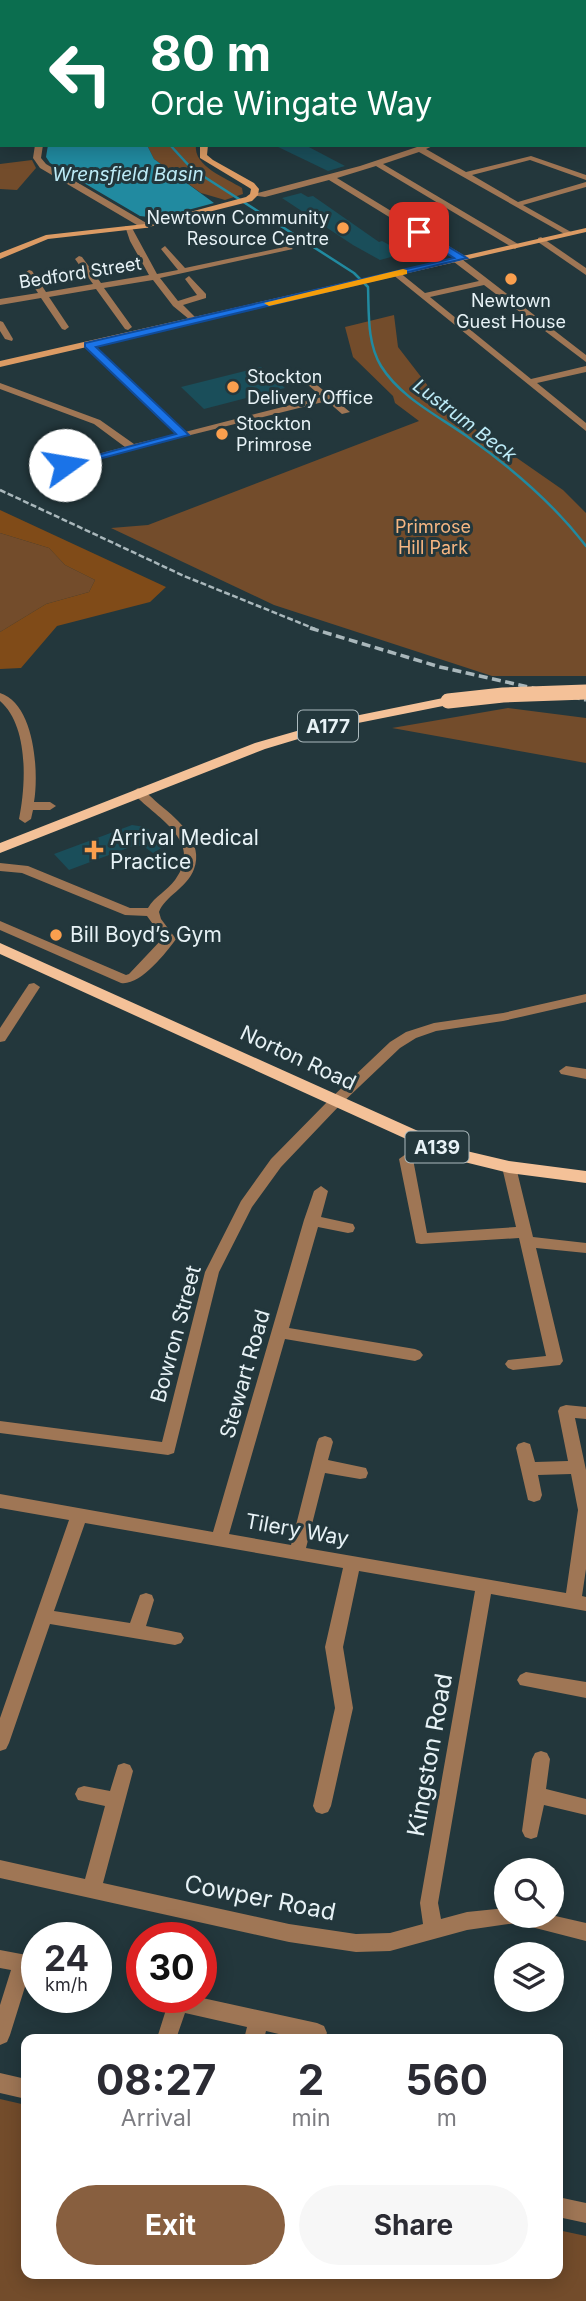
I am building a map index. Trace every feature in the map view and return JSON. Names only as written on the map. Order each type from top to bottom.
[{"type":"main road","name":"A177","points":[[0,848],[211,763],[350,720],[448,701],[503,695],[586,692]]},
{"type":"main road","name":"Norton Road","points":[[0,947],[454,1154],[509,1167],[586,1177]]},
{"type":"street","points":[[39,147],[37,158],[43,166],[145,226]]},
{"type":"street","points":[[204,147],[203,156],[255,189],[251,197]]},
{"type":"street","points":[[0,256],[46,237],[145,226],[377,164],[428,147]]},
{"type":"street","points":[[422,150],[568,234]]},
{"type":"street","points":[[467,174],[531,158],[586,178]]},
{"type":"street","points":[[377,164],[515,246]]},
{"type":"street","points":[[330,177],[461,261],[586,359]]},
{"type":"street","points":[[518,204],[586,184]]},
{"type":"street","points":[[128,229],[141,259],[176,304],[194,321]]},
{"type":"street","points":[[0,363],[461,261],[586,230]]},
{"type":"street","points":[[541,240],[586,272]]},
{"type":"street","points":[[164,249],[204,296],[176,304]]},
{"type":"street","name":"Bedford Street","points":[[0,302],[155,277],[187,275],[289,249]]},
{"type":"street","points":[[79,260],[128,327]]},
{"type":"street","points":[[29,273],[65,327]]},
{"type":"street","points":[[396,274],[586,428]]},
{"type":"street","points":[[422,296],[486,282]]},
{"type":"street","points":[[0,324],[9,339]]},
{"type":"street","points":[[89,345],[183,435]]},
{"type":"street","points":[[531,382],[586,369]]},
{"type":"street","points":[[312,384],[345,412]]},
{"type":"street","points":[[0,386],[97,422],[133,448]]},
{"type":"street","points":[[65,465],[328,398]]},
{"type":"street","points":[[0,696],[14,708],[28,743],[32,788],[25,819]]},
{"type":"street","points":[[0,925],[126,980],[134,977],[170,939],[153,918],[153,912],[158,902],[178,885],[190,866],[192,848],[185,835],[138,792]]},
{"type":"street","points":[[28,806],[50,806]]},
{"type":"street","points":[[0,867],[24,869],[130,912],[153,912]]},
{"type":"street","points":[[0,1038],[34,986]]},
{"type":"street","name":"Bowron Street","points":[[0,1427],[168,1449],[212,1272],[246,1205],[276,1163],[395,1045],[418,1031],[517,1014],[586,998]]},
{"type":"street","points":[[0,1010],[16,1014]]},
{"type":"street","points":[[566,1071],[586,1074]]},
{"type":"street","points":[[406,1159],[421,1239],[526,1237],[586,1248]]},
{"type":"street","points":[[509,1167],[555,1361],[513,1364]]},
{"type":"street","name":"Stewart Road","points":[[219,1540],[321,1191]]},
{"type":"street","points":[[312,1220],[348,1228]]},
{"type":"street","points":[[279,1332],[415,1355]]},
{"type":"street","points":[[580,1603],[586,1510],[566,1411],[586,1413]]},
{"type":"street","points":[[297,1553],[325,1441]]},
{"type":"street","points":[[524,1448],[534,1495]]},
{"type":"street","points":[[319,1465],[360,1473]]},
{"type":"street","points":[[529,1469],[577,1467]]},
{"type":"street","name":"Tilery Way","points":[[0,1501],[580,1603]]},
{"type":"street","points":[[0,1742],[79,1515]]},
{"type":"street","points":[[322,1806],[344,1709],[334,1647],[352,1563]]},
{"type":"street","name":"Kingston Road","points":[[433,1932],[429,1903],[484,1586]]},
{"type":"street","points":[[136,1631],[146,1601]]},
{"type":"street","points":[[44,1616],[176,1638]]},
{"type":"street","points":[[526,1680],[586,1690]]},
{"type":"street","points":[[531,1831],[541,1759]]},
{"type":"street","points":[[92,1889],[124,1771]]},
{"type":"street","points":[[84,1794],[116,1800]]},
{"type":"street","points":[[536,1795],[586,1807]]},
{"type":"street","name":"Cowper Road","points":[[0,1870],[289,1933],[356,1943],[390,1942],[433,1932],[467,1920],[494,1917]]},
{"type":"street","points":[[564,1926],[586,1932]]},
{"type":"street","points":[[0,1959],[21,1963]]},
{"type":"street","points":[[0,2035],[21,1986]]},
{"type":"street","points":[[168,2034],[175,2013]]},
{"type":"street","points":[[214,2013],[256,2030],[317,2033]]},
{"type":"street","points":[[0,2083],[21,2088]]},
{"type":"street","points":[[563,2208],[586,2213]]},
{"type":"green space","points":[[148,147],[196,147],[196,152],[205,165],[242,188],[243,194],[225,200],[201,193],[154,159]]},
{"type":"green space","points":[[32,160],[36,168],[17,190],[0,189],[0,164]]},
{"type":"green space","name":"Primrose Hill Park","points":[[394,315],[398,347],[445,408],[563,490],[586,513],[586,676],[492,676],[274,605],[111,528],[148,525],[419,421],[395,403],[393,396],[353,357],[345,327]]},
{"type":"green space","points":[[0,533],[49,548],[65,565],[95,580],[89,592],[46,604],[0,632]]},
{"type":"green space","points":[[508,708],[586,718],[586,763],[392,728]]},
{"type":"green space","points":[[0,2099],[21,2104],[21,2279],[563,2279],[563,2231],[586,2236],[586,2301],[0,2301]]},
{"type":"shaded area","points":[[0,510],[166,587],[150,602],[57,626],[21,668],[0,669],[0,632],[46,604],[89,592],[95,580],[65,565],[49,548],[0,533]]},
{"type":"water","name":"Wrensfield Basin","points":[[48,147],[148,147],[154,159],[214,203],[158,218],[140,216],[50,163],[46,157]]},
{"type":"building","points":[[278,147],[309,147],[345,166],[328,171]]},
{"type":"building","name":"Newtown Community Resource Centre","points":[[301,193],[308,197],[313,196],[379,242],[395,248],[391,257],[380,260],[282,198]]},
{"type":"building","name":"Stockton Delivery Office","points":[[261,367],[285,388],[204,409],[181,387]]},
{"type":"building","name":"Arrival Medical Practice","points":[[132,825],[145,827],[168,844],[153,853],[143,846],[133,846],[69,870],[54,854]]},
{"type":"waterway","name":"Lustrum Beck","points":[[172,147],[192,169],[354,273],[368,287],[373,348],[389,377],[409,397],[516,474],[560,515],[586,546]]},
{"type":"railway","points":[[0,490],[184,576],[315,629]]},
{"type":"railway","points":[[310,628],[440,667],[586,700]]},
{"type":"slow traffic","points":[[269,303],[403,272]]},
{"type":"place","name":"Newtown Community Resource Centre","points":[[343,228]]},
{"type":"place","name":"Newtown Guest House","points":[[511,279]]},
{"type":"place","name":"Stockton Delivery Office","points":[[233,387]]},
{"type":"place","name":"Stockton Primrose","points":[[222,434]]},
{"type":"place","name":"Arrival Medical Practice","points":[[94,850]]},
{"type":"place","name":"Bill Boyd’s Gym","points":[[56,935]]},
{"type":"route","points":[[65,465],[183,435],[89,345],[462,258],[419,232]]}]
